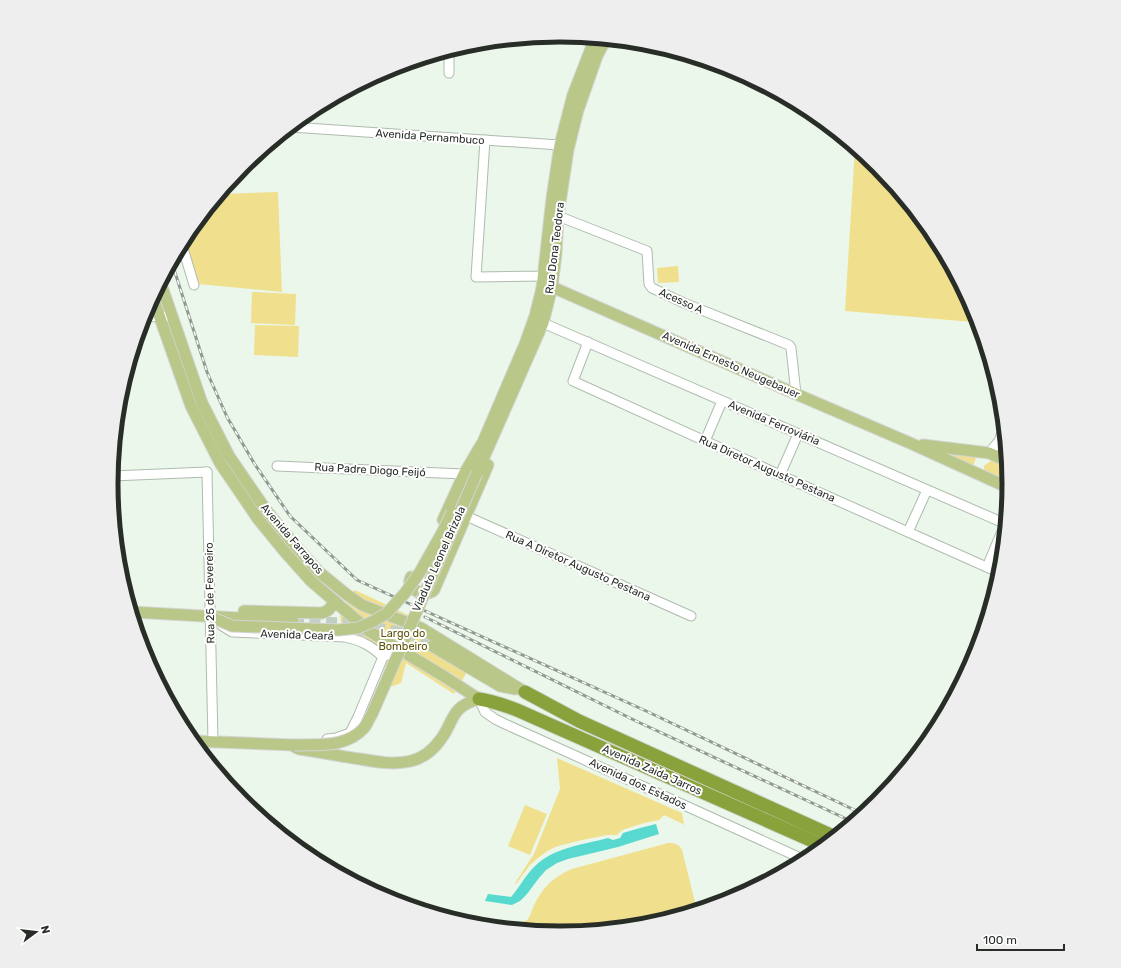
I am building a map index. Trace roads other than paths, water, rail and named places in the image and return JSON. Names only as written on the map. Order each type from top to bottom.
[{"type":"highway","name":"Avenida Zaida Jarros","points":[[525,692],[578,721],[831,834]]},
{"type":"highway","name":"Avenida Zaida Jarros","points":[[479,699],[489,700],[517,710],[818,843]]},
{"type":"main road","name":"Rua Dona Teodora","points":[[585,74],[593,43]]},
{"type":"main road","name":"Rua Dona Teodora","points":[[471,472],[497,428],[543,323],[547,287],[543,276],[552,198],[564,147],[573,95],[603,44]]},
{"type":"main road","name":"Rua Dona Teodora","points":[[471,472],[481,445],[525,344],[554,266],[564,147]]},
{"type":"main road","name":"Avenida Ernesto Neugebauer","points":[[547,287],[978,473],[1002,481]]},
{"type":"main road","name":"Avenida Farrapos","points":[[163,291],[202,403],[229,456],[266,510],[319,572],[346,594],[362,604],[421,628],[525,692]]},
{"type":"main road","name":"Avenida Farrapos","points":[[156,307],[191,406],[220,463],[258,519],[285,552],[310,580],[369,631],[479,699]]},
{"type":"main road","points":[[471,472],[409,581],[409,584],[414,589],[425,594],[431,593],[434,590],[494,450],[497,428]]},
{"type":"main road","name":"Avenida Ernesto Neugebauer","points":[[910,443],[989,453],[1002,459]]},
{"type":"main road","points":[[978,473],[976,469],[977,461],[979,458],[989,453]]},
{"type":"main road","name":"Viaduto Leonel Brizola","points":[[211,617],[232,626],[338,630],[358,628],[372,622],[387,613],[405,593],[420,572],[442,533],[471,472]]},
{"type":"main road","name":"Viaduto Leonel Brizola","points":[[292,745],[332,744],[343,742],[355,736],[364,727],[372,714],[471,472]]},
{"type":"main road","name":"Avenida Ceará","points":[[211,617],[232,611],[322,613],[327,612],[331,608],[334,601]]},
{"type":"main road","name":"Avenida Ceará","points":[[138,612],[294,622]]},
{"type":"main road","points":[[345,637],[350,628],[352,617]]},
{"type":"main road","points":[[432,646],[500,686],[525,692]]},
{"type":"main road","points":[[201,741],[292,745],[299,749],[379,762],[395,763],[412,761],[430,751],[436,745],[442,738],[454,714],[458,710],[471,701],[479,699]]},
{"type":"street","points":[[449,56],[449,73]]},
{"type":"street","name":"Avenida Pernambuco","points":[[299,127],[564,147]]},
{"type":"street","points":[[485,140],[476,277],[543,276],[554,266]]},
{"type":"street","name":"Acesso A","points":[[558,216],[647,251],[649,284],[652,288],[684,303],[788,344],[790,348],[796,394]]},
{"type":"street","points":[[184,253],[194,285]]},
{"type":"street","points":[[151,317],[171,316]]},
{"type":"street","name":"Avenida Ferroviária","points":[[543,323],[1001,522]]},
{"type":"street","name":"Rua Diretor Augusto Pestana","points":[[588,342],[573,380],[780,475],[994,570]]},
{"type":"street","points":[[705,441],[722,401]]},
{"type":"street","points":[[780,475],[798,434]]},
{"type":"street","points":[[989,453],[1000,436]]},
{"type":"street","points":[[118,476],[207,472],[229,456]]},
{"type":"street","name":"Rua Padre Diogo Feijó","points":[[277,466],[471,472]]},
{"type":"street","name":"Rua 25 de Fevereiro","points":[[207,472],[214,742]]},
{"type":"street","points":[[908,532],[927,490]]},
{"type":"street","name":"Rua A Diretor Augusto Pestana","points":[[466,516],[691,616]]},
{"type":"street","points":[[987,567],[1000,537]]},
{"type":"street","name":"Avenida Ceará","points":[[211,617],[232,632],[345,637],[362,642],[383,657]]},
{"type":"street","points":[[292,745],[299,742],[331,739],[350,733],[383,657],[391,653],[409,655]]},
{"type":"street","name":"Avenida dos Estados","points":[[479,699],[485,712],[505,724],[798,857]]},
{"type":"water","points":[[656,824],[659,834],[618,847],[557,863],[546,870],[520,901],[512,905],[485,901],[488,894],[511,897],[534,867],[550,855],[578,845],[608,838],[613,840],[620,838],[623,833]]},
{"type":"tunnel","points":[[293,621],[344,623],[366,631],[383,629],[413,635],[432,646]]},
{"type":"railway","points":[[174,270],[207,372],[227,417],[254,463],[290,516],[357,580],[644,710],[857,811]]},
{"type":"railway","points":[[425,617],[636,721],[848,820]]},
{"type":"park label","name":"Largo do Bombeiro","points":[[403,639]]}]
